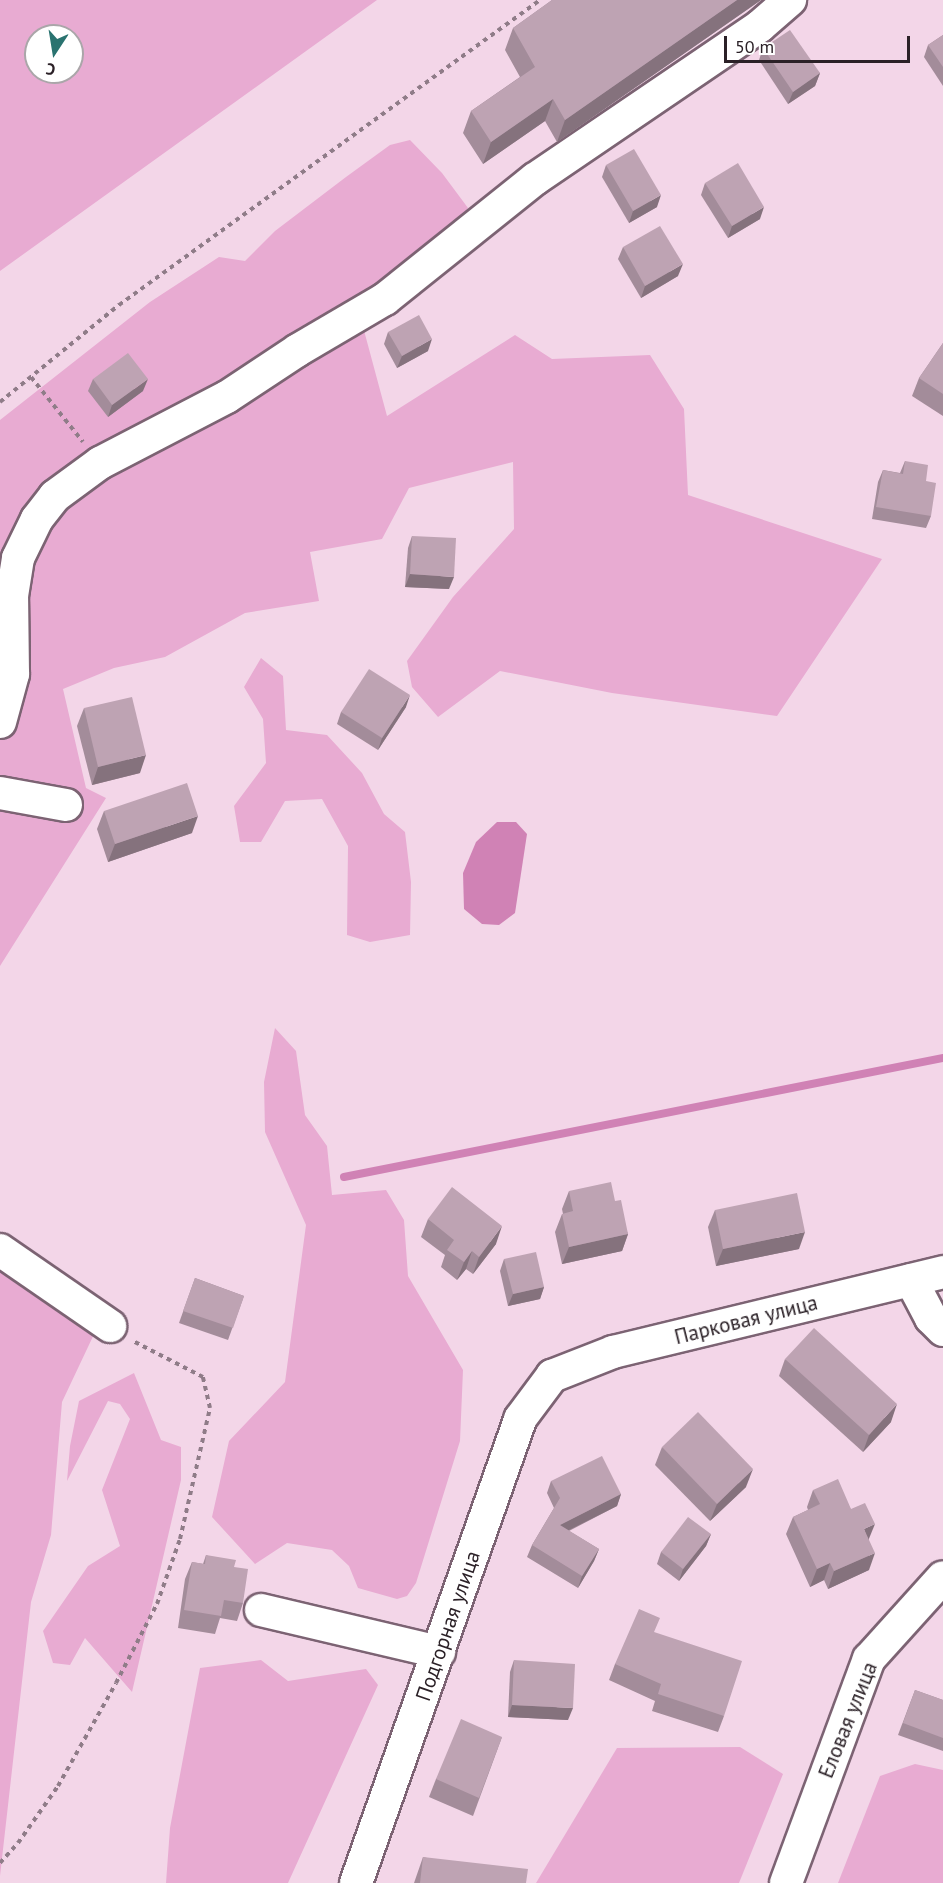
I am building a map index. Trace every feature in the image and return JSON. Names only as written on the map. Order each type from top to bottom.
[{"type":"street","points":[[0,722],[13,674],[12,596],[18,558],[37,519],[55,496],[100,463],[227,398],[298,350],[384,299],[535,179],[760,26],[789,0]]},
{"type":"street","points":[[0,793],[66,805]]},
{"type":"street","points":[[0,1250],[110,1326]]},
{"type":"street","name":"Парковая улица","points":[[552,1376],[613,1352],[943,1272]]},
{"type":"street","points":[[911,1280],[931,1318],[943,1330]]},
{"type":"street","name":"Подгорная улица","points":[[356,1883],[520,1419],[552,1376]]},
{"type":"street","name":"Еловая улица","points":[[786,1883],[869,1659],[943,1577]]},
{"type":"street","points":[[261,1610],[439,1652]]},
{"type":"path","points":[[0,402],[119,304],[540,0]]},
{"type":"path","points":[[31,377],[100,463]]},
{"type":"path","points":[[0,1863],[18,1843],[58,1786],[157,1604],[180,1539],[210,1408],[203,1377],[149,1352],[110,1326]]},
{"type":"shaded area","points":[[0,0],[377,0],[0,271]]},
{"type":"shaded area","points":[[410,140],[442,173],[468,208],[458,227],[355,297],[387,416],[515,335],[552,359],[650,355],[684,409],[688,495],[882,559],[777,716],[612,693],[500,671],[438,717],[412,687],[407,661],[453,597],[514,529],[513,462],[409,488],[382,539],[310,552],[319,601],[245,613],[165,657],[114,668],[63,689],[86,788],[106,798],[0,966],[0,420],[150,302],[219,257],[245,261],[275,231],[346,177],[390,145]]},
{"type":"shaded area","points":[[261,658],[283,676],[286,730],[327,735],[362,773],[384,814],[405,832],[411,882],[410,935],[370,942],[347,935],[348,846],[322,799],[285,801],[261,842],[240,842],[234,806],[266,763],[263,719],[244,687]]},
{"type":"shaded area","points":[[497,822],[516,822],[527,834],[515,913],[499,925],[482,924],[464,909],[463,873],[476,842]]},
{"type":"shaded area","points":[[275,1028],[296,1051],[305,1115],[327,1146],[332,1195],[386,1190],[404,1220],[408,1276],[463,1370],[460,1441],[416,1583],[407,1596],[397,1599],[358,1588],[349,1566],[332,1550],[287,1543],[255,1564],[212,1517],[229,1441],[285,1382],[306,1225],[265,1132],[264,1082]]},
{"type":"shaded area","points":[[0,1269],[96,1330],[62,1402],[51,1535],[31,1602],[0,1876]]},
{"type":"shaded area","points":[[134,1373],[161,1440],[181,1447],[181,1480],[132,1692],[85,1638],[70,1665],[53,1663],[43,1631],[88,1566],[120,1546],[102,1490],[130,1419],[120,1404],[108,1401],[67,1481],[70,1446],[79,1401]]},
{"type":"shaded area","points":[[261,1660],[288,1681],[366,1669],[378,1685],[288,1883],[166,1883],[170,1828],[200,1668]]},
{"type":"shaded area","points":[[740,1747],[783,1774],[739,1883],[536,1883],[617,1748]]},
{"type":"shaded area","points":[[915,1764],[943,1770],[943,1883],[838,1883],[880,1776]]},
{"type":"building","points":[[552,0],[737,0],[565,120],[553,99],[491,142],[471,111],[535,67],[513,28]]},
{"type":"building","points":[[790,30],[820,73],[793,92],[763,48]]},
{"type":"building","points":[[943,35],[943,67],[928,45]]},
{"type":"building","points":[[634,149],[661,195],[633,211],[606,165]]},
{"type":"building","points":[[738,163],[764,207],[732,226],[705,183]]},
{"type":"building","points":[[660,226],[683,264],[645,286],[623,247]]},
{"type":"building","points":[[419,315],[432,339],[402,356],[388,332]]},
{"type":"building","points":[[943,343],[943,394],[919,378]]},
{"type":"building","points":[[128,353],[148,379],[112,405],[93,379]]},
{"type":"building","points":[[905,461],[928,465],[926,481],[936,483],[931,516],[876,507],[883,470],[903,474]]},
{"type":"building","points":[[412,536],[456,538],[454,577],[410,574]]},
{"type":"building","points":[[369,669],[410,695],[382,738],[341,712]]},
{"type":"building","points":[[132,697],[146,755],[98,767],[84,708]]},
{"type":"building","points":[[187,783],[198,816],[115,844],[104,811]]},
{"type":"building","points":[[611,1182],[615,1201],[621,1200],[628,1234],[569,1247],[562,1214],[573,1211],[569,1191]]},
{"type":"building","points":[[452,1187],[502,1226],[479,1257],[472,1251],[464,1262],[447,1250],[454,1240],[428,1219]]},
{"type":"building","points":[[797,1193],[805,1232],[723,1249],[715,1210]]},
{"type":"building","points":[[536,1252],[544,1287],[513,1294],[504,1259]]},
{"type":"building","points":[[195,1278],[244,1296],[233,1328],[183,1311]]},
{"type":"building","points":[[814,1328],[897,1404],[869,1435],[785,1359]]},
{"type":"building","points":[[698,1412],[753,1469],[717,1504],[662,1447]]},
{"type":"building","points":[[602,1456],[621,1494],[560,1525],[599,1549],[582,1576],[532,1545],[560,1498],[551,1481]]},
{"type":"building","points":[[838,1479],[851,1509],[865,1503],[875,1524],[864,1529],[875,1553],[834,1571],[830,1563],[817,1569],[793,1517],[820,1504],[813,1490]]},
{"type":"building","points":[[688,1517],[711,1534],[683,1569],[661,1552]]},
{"type":"building","points":[[206,1555],[236,1560],[234,1567],[248,1569],[243,1603],[224,1600],[221,1616],[184,1610],[192,1562],[205,1564]]},
{"type":"building","points":[[639,1609],[660,1618],[654,1632],[742,1661],[724,1716],[658,1694],[661,1684],[615,1664]]},
{"type":"building","points":[[514,1660],[575,1664],[573,1708],[512,1705]]},
{"type":"building","points":[[915,1690],[943,1700],[943,1738],[903,1723]]},
{"type":"building","points":[[461,1719],[502,1737],[479,1798],[436,1779]]},
{"type":"building","points":[[423,1857],[528,1869],[526,1883],[420,1883]]},
{"type":"waterway","points":[[344,1177],[943,1058]]}]
